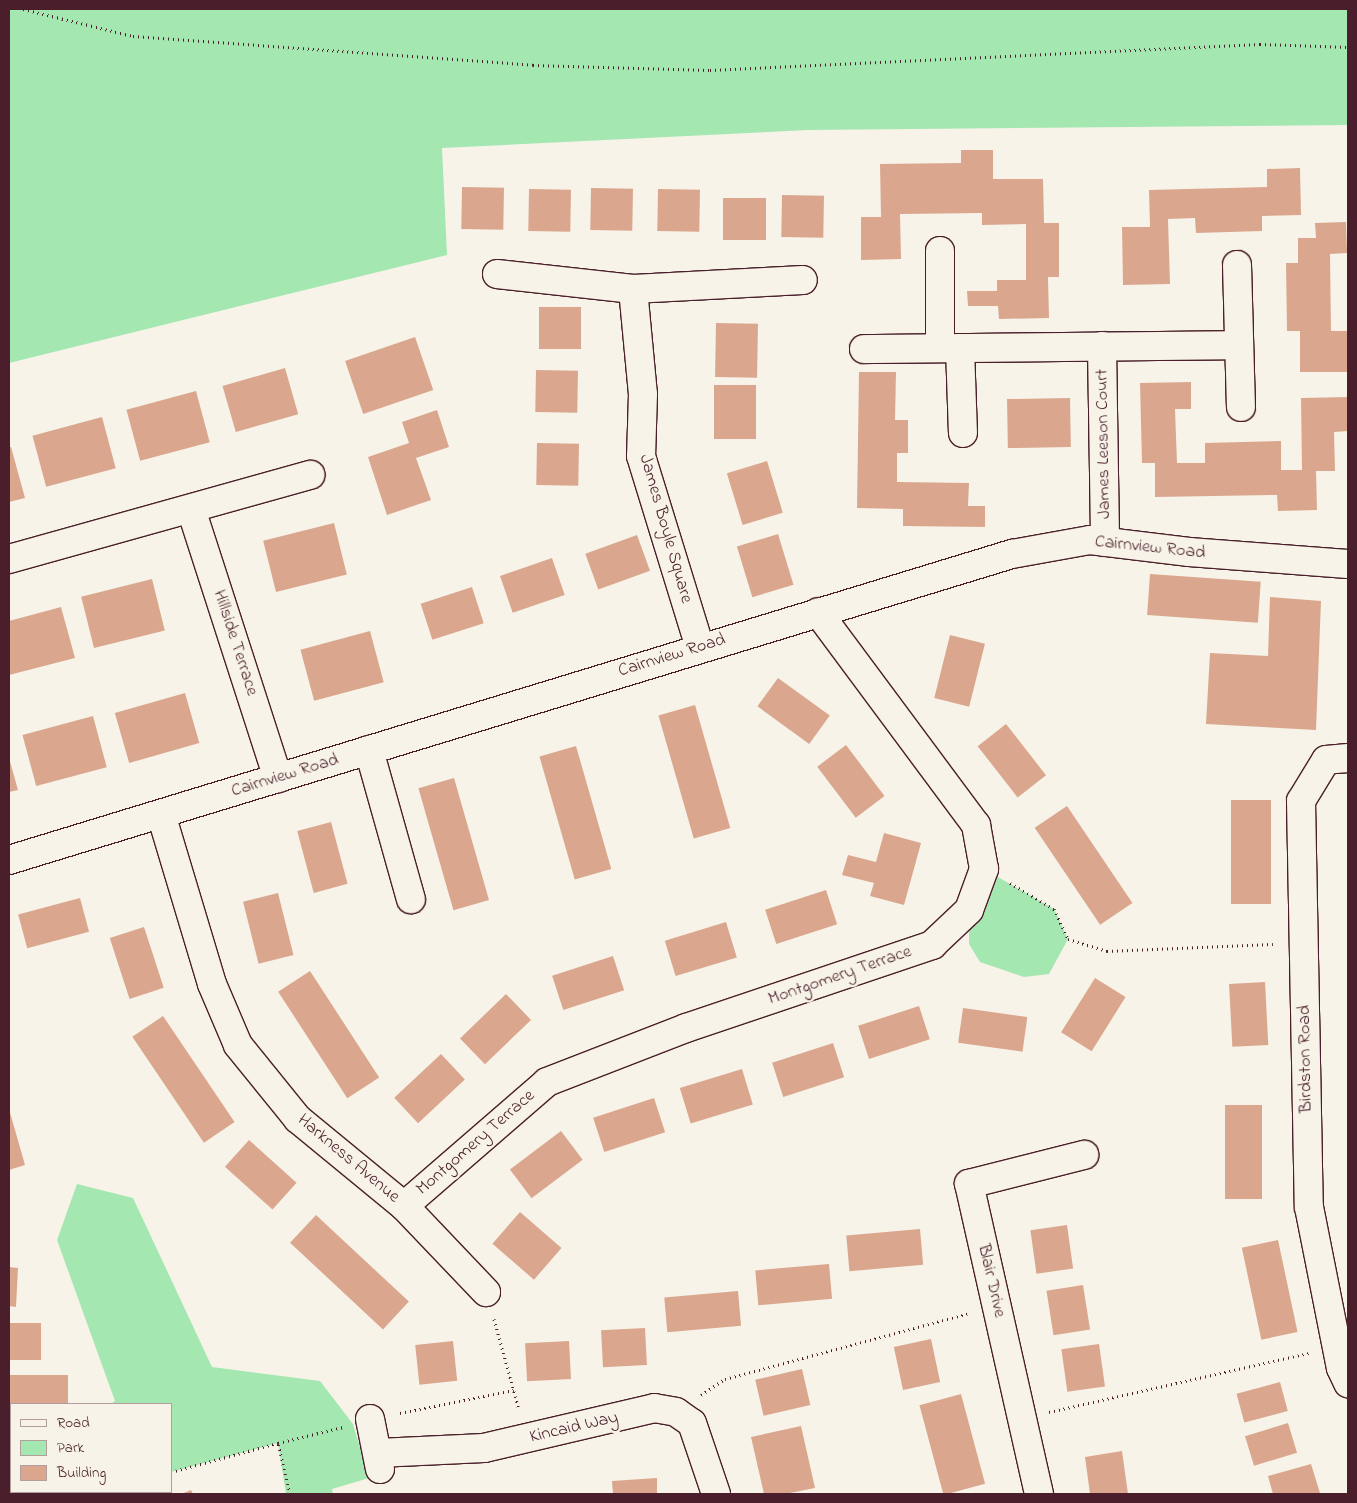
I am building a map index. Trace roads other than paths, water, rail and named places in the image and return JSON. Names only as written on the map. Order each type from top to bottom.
[{"type":"street","points":[[940,251],[950,348],[964,433]]},
{"type":"street","points":[[1237,265],[1241,407]]},
{"type":"street","points":[[497,274],[633,289],[803,280]]},
{"type":"street","name":"James Boyle Square","points":[[633,289],[643,394],[641,456],[700,648]]},
{"type":"street","name":"James Leeson Court","points":[[864,349],[1239,345]]},
{"type":"street","name":"James Leeson Court","points":[[1102,346],[1105,542]]},
{"type":"street","points":[[9,559],[310,475]]},
{"type":"street","name":"Hillside Terrace","points":[[191,509],[278,778]]},
{"type":"street","name":"Cairnview Road","points":[[9,860],[1012,554],[1090,540],[1189,552],[1348,564]]},
{"type":"street","name":"Montgomery Terrace","points":[[404,1206],[547,1082],[686,1028],[932,945],[969,910],[984,870],[976,825],[818,612]]},
{"type":"street","points":[[369,750],[411,899]]},
{"type":"street","name":"Birdston Road","points":[[1348,758],[1326,760],[1301,802],[1309,1207],[1336,1347],[1341,1368],[1348,1382]]},
{"type":"street","name":"Harkness Avenue","points":[[161,814],[212,984],[238,1045],[298,1119],[404,1206],[486,1292]]},
{"type":"street","name":"Blair Drive","points":[[1039,1494],[969,1184],[1084,1154]]},
{"type":"street","name":"Kincaid Way","points":[[370,1419],[379,1462],[484,1448],[654,1408],[676,1412],[692,1424],[716,1494]]}]
